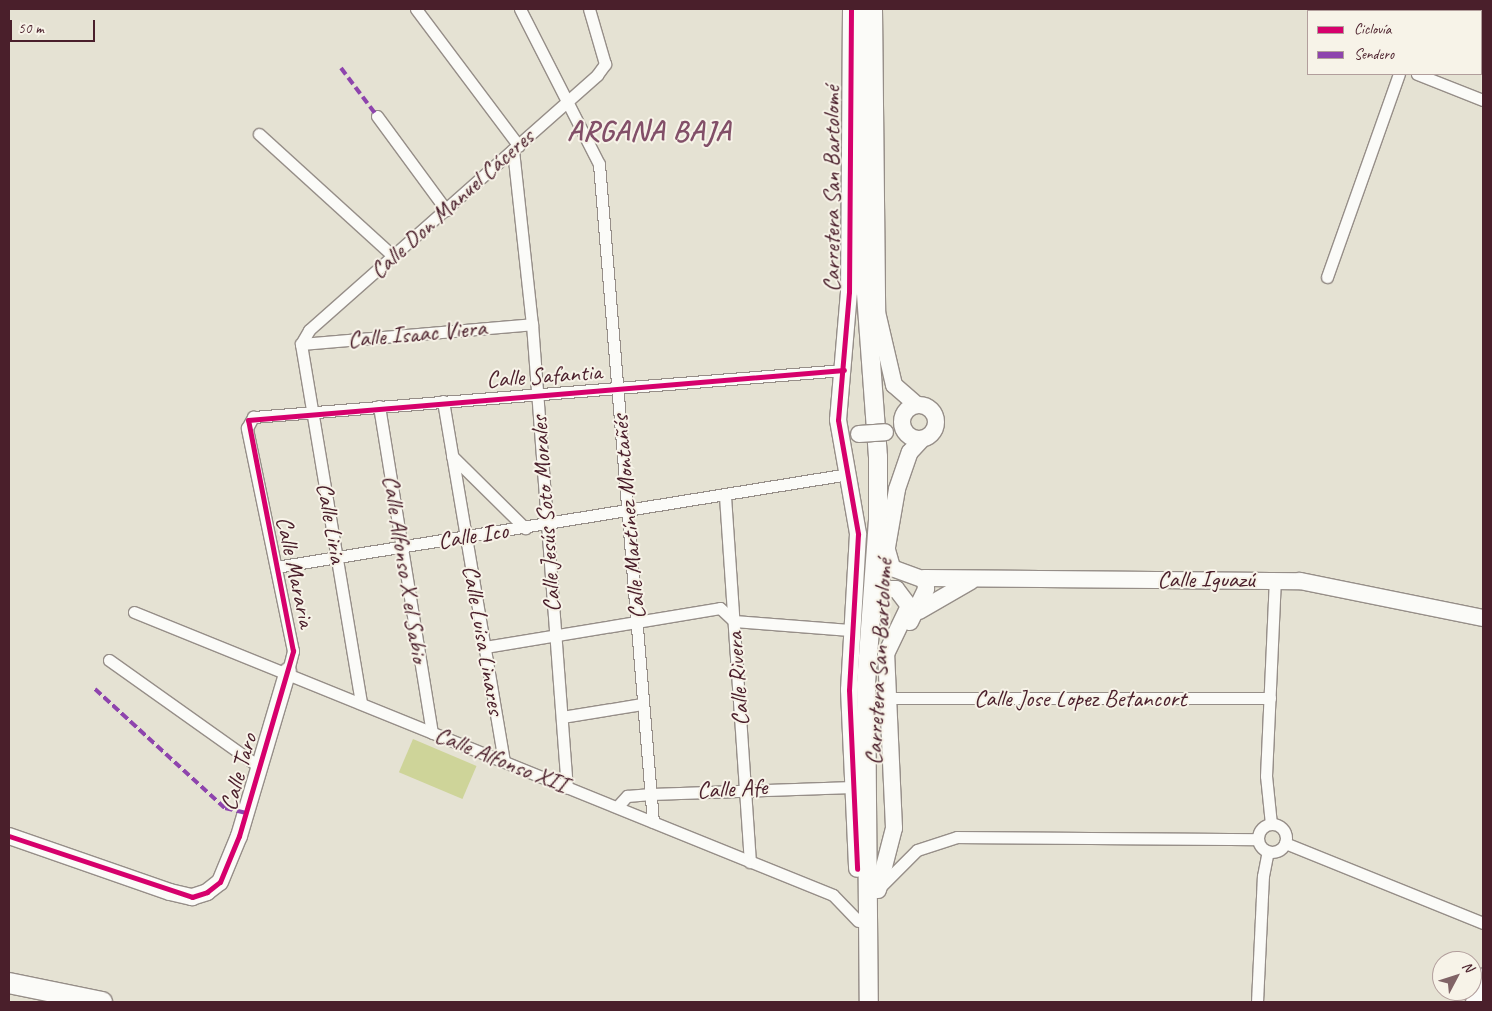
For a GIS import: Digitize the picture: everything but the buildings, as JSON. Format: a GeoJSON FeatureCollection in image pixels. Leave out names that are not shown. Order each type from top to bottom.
{"type":"FeatureCollection","features":[{"type":"Feature","properties":{"kind":"highway"},"geometry":{"type":"LineString","coordinates":[[9,982],[102,1002]]}},
{"type":"Feature","properties":{"kind":"main road","name":"Carretera San Bartolomé"},"geometry":{"type":"LineString","coordinates":[[859,9],[860,279],[872,459],[860,701],[857,869],[869,1002]]}},
{"type":"Feature","properties":{"kind":"main road","name":"Carretera San Bartolomé"},"geometry":{"type":"LineString","coordinates":[[858,1002],[869,832],[866,686],[878,466],[865,280],[865,9]]}},
{"type":"Feature","properties":{"kind":"main road"},"geometry":{"type":"LineString","coordinates":[[862,922],[878,890]]}},
{"type":"Feature","properties":{"kind":"street"},"geometry":{"type":"LineString","coordinates":[[416,9],[516,148]]}},
{"type":"Feature","properties":{"kind":"street","name":"Calle Martínez Montañés"},"geometry":{"type":"LineString","coordinates":[[520,9],[599,164],[629,510],[642,704],[653,822]]}},
{"type":"Feature","properties":{"kind":"street","name":"Calle Don Manuel Cáceres"},"geometry":{"type":"LineString","coordinates":[[301,344],[309,330],[516,148],[605,64],[589,9]]}},
{"type":"Feature","properties":{"kind":"street","name":"Carretera San Bartolomé"},"geometry":{"type":"LineString","coordinates":[[851,9],[849,292],[841,437],[856,516],[850,630],[852,787],[857,869]]}},
{"type":"Feature","properties":{"kind":"street","name":"Carretera San Bartolomé"},"geometry":{"type":"LineString","coordinates":[[874,9],[875,292],[882,340],[894,385],[916,405]]}},
{"type":"Feature","properties":{"kind":"street"},"geometry":{"type":"LineString","coordinates":[[1327,277],[1399,75]]}},
{"type":"Feature","properties":{"kind":"street"},"geometry":{"type":"LineString","coordinates":[[1420,75],[1483,100]]}},
{"type":"Feature","properties":{"kind":"street"},"geometry":{"type":"LineString","coordinates":[[377,116],[446,210]]}},
{"type":"Feature","properties":{"kind":"street"},"geometry":{"type":"LineString","coordinates":[[259,134],[393,256]]}},
{"type":"Feature","properties":{"kind":"street","name":"Calle Jesús Soto Morales"},"geometry":{"type":"LineString","coordinates":[[516,148],[532,324],[567,788]]}},
{"type":"Feature","properties":{"kind":"street","name":"Calle Isaac Viera"},"geometry":{"type":"LineString","coordinates":[[301,344],[532,324]]}},
{"type":"Feature","properties":{"kind":"street","name":"Calle Liria"},"geometry":{"type":"LineString","coordinates":[[301,344],[311,413],[361,702]]}},
{"type":"Feature","properties":{"kind":"street","name":"Calle Safantia"},"geometry":{"type":"LineString","coordinates":[[248,420],[378,406],[618,389],[844,370]]}},
{"type":"Feature","properties":{"kind":"street","name":"Calle Luisa Linares"},"geometry":{"type":"LineString","coordinates":[[443,401],[504,760]]}},
{"type":"Feature","properties":{"kind":"street"},"geometry":{"type":"LineString","coordinates":[[841,437],[902,429],[921,440],[929,437],[936,421],[931,410],[916,405],[904,414],[902,429]]}},
{"type":"Feature","properties":{"kind":"street","name":"Calle Alfonso X el Sabio"},"geometry":{"type":"LineString","coordinates":[[378,406],[432,733]]}},
{"type":"Feature","properties":{"kind":"street","name":"Calle Mararia"},"geometry":{"type":"LineString","coordinates":[[248,420],[293,651],[288,671]]}},
{"type":"Feature","properties":{"kind":"street","name":"Carretera San Bartolomé"},"geometry":{"type":"LineString","coordinates":[[869,832],[886,547],[902,472],[921,440]]}},
{"type":"Feature","properties":{"kind":"street"},"geometry":{"type":"LineString","coordinates":[[452,456],[524,528]]}},
{"type":"Feature","properties":{"kind":"street","name":"Calle Ico"},"geometry":{"type":"LineString","coordinates":[[276,567],[337,556],[547,525],[848,474]]}},
{"type":"Feature","properties":{"kind":"street","name":"Calle Rivera"},"geometry":{"type":"LineString","coordinates":[[725,496],[750,862]]}},
{"type":"Feature","properties":{"kind":"street"},"geometry":{"type":"LineString","coordinates":[[886,547],[892,568],[922,578]]}},
{"type":"Feature","properties":{"kind":"street"},"geometry":{"type":"LineString","coordinates":[[883,594],[922,578]]}},
{"type":"Feature","properties":{"kind":"street"},"geometry":{"type":"LineString","coordinates":[[878,890],[894,828],[886,654],[913,610],[922,578]]}},
{"type":"Feature","properties":{"kind":"street","name":"Calle Iguazú"},"geometry":{"type":"LineString","coordinates":[[922,578],[1275,580],[1345,587],[1483,618]]}},
{"type":"Feature","properties":{"kind":"street"},"geometry":{"type":"LineString","coordinates":[[913,610],[975,578]]}},
{"type":"Feature","properties":{"kind":"street"},"geometry":{"type":"LineString","coordinates":[[1275,580],[1266,776],[1272,824],[1284,832],[1285,843]]}},
{"type":"Feature","properties":{"kind":"street"},"geometry":{"type":"LineString","coordinates":[[883,594],[896,590],[913,610]]}},
{"type":"Feature","properties":{"kind":"street"},"geometry":{"type":"LineString","coordinates":[[485,647],[720,608],[734,621],[850,630]]}},
{"type":"Feature","properties":{"kind":"street","name":"Calle Alfonso XII"},"geometry":{"type":"LineString","coordinates":[[134,612],[288,671],[432,733],[504,760],[567,788],[833,895],[862,922]]}},
{"type":"Feature","properties":{"kind":"street"},"geometry":{"type":"LineString","coordinates":[[109,660],[258,766]]}},
{"type":"Feature","properties":{"kind":"street","name":"Calle Taro"},"geometry":{"type":"LineString","coordinates":[[9,836],[192,897],[208,892],[220,882],[239,836],[258,766],[288,671]]}},
{"type":"Feature","properties":{"kind":"street","name":"Calle Jose Lopez Betancort"},"geometry":{"type":"LineString","coordinates":[[889,692],[1270,698]]}},
{"type":"Feature","properties":{"kind":"street"},"geometry":{"type":"LineString","coordinates":[[562,717],[642,704]]}},
{"type":"Feature","properties":{"kind":"street","name":"Calle Afe"},"geometry":{"type":"LineString","coordinates":[[618,807],[627,796],[650,794],[746,788],[852,787]]}},
{"type":"Feature","properties":{"kind":"street"},"geometry":{"type":"LineString","coordinates":[[1258,838],[1262,829],[1272,824]]}},
{"type":"Feature","properties":{"kind":"street"},"geometry":{"type":"LineString","coordinates":[[878,890],[917,850],[957,838],[1258,838]]}},
{"type":"Feature","properties":{"kind":"street"},"geometry":{"type":"LineString","coordinates":[[1257,1002],[1263,876],[1268,851],[1258,838]]}},
{"type":"Feature","properties":{"kind":"street"},"geometry":{"type":"LineString","coordinates":[[1268,851],[1278,850],[1285,843]]}},
{"type":"Feature","properties":{"kind":"street"},"geometry":{"type":"LineString","coordinates":[[1285,843],[1483,923]]}},
{"type":"Feature","properties":{"kind":"street"},"geometry":{"type":"LineString","coordinates":[[1474,1002],[1483,977]]}},
{"type":"Feature","properties":{"kind":"green space"},"geometry":{"type":"Polygon","coordinates":[[[413,739],[477,766],[462,799],[399,772],[413,739]]]}},
{"type":"Feature","properties":{"kind":"marked path"},"geometry":{"type":"LineString","coordinates":[[341,68],[377,116]]}},
{"type":"Feature","properties":{"kind":"marked path"},"geometry":{"type":"LineString","coordinates":[[95,689],[225,808],[246,813]]}},
{"type":"Feature","properties":{"kind":"cycle path"},"geometry":{"type":"LineString","coordinates":[[851,9],[849,292],[838,420],[858,534],[849,690],[857,869]]}},
{"type":"Feature","properties":{"kind":"cycle path"},"geometry":{"type":"LineString","coordinates":[[9,836],[192,897],[207,892],[220,882],[239,836],[293,651],[248,420],[844,370]]}},
{"type":"Feature","properties":{"kind":"district","name":"ARGANA BAJA"},"geometry":{"type":"Point","coordinates":[649,131]}}]}
